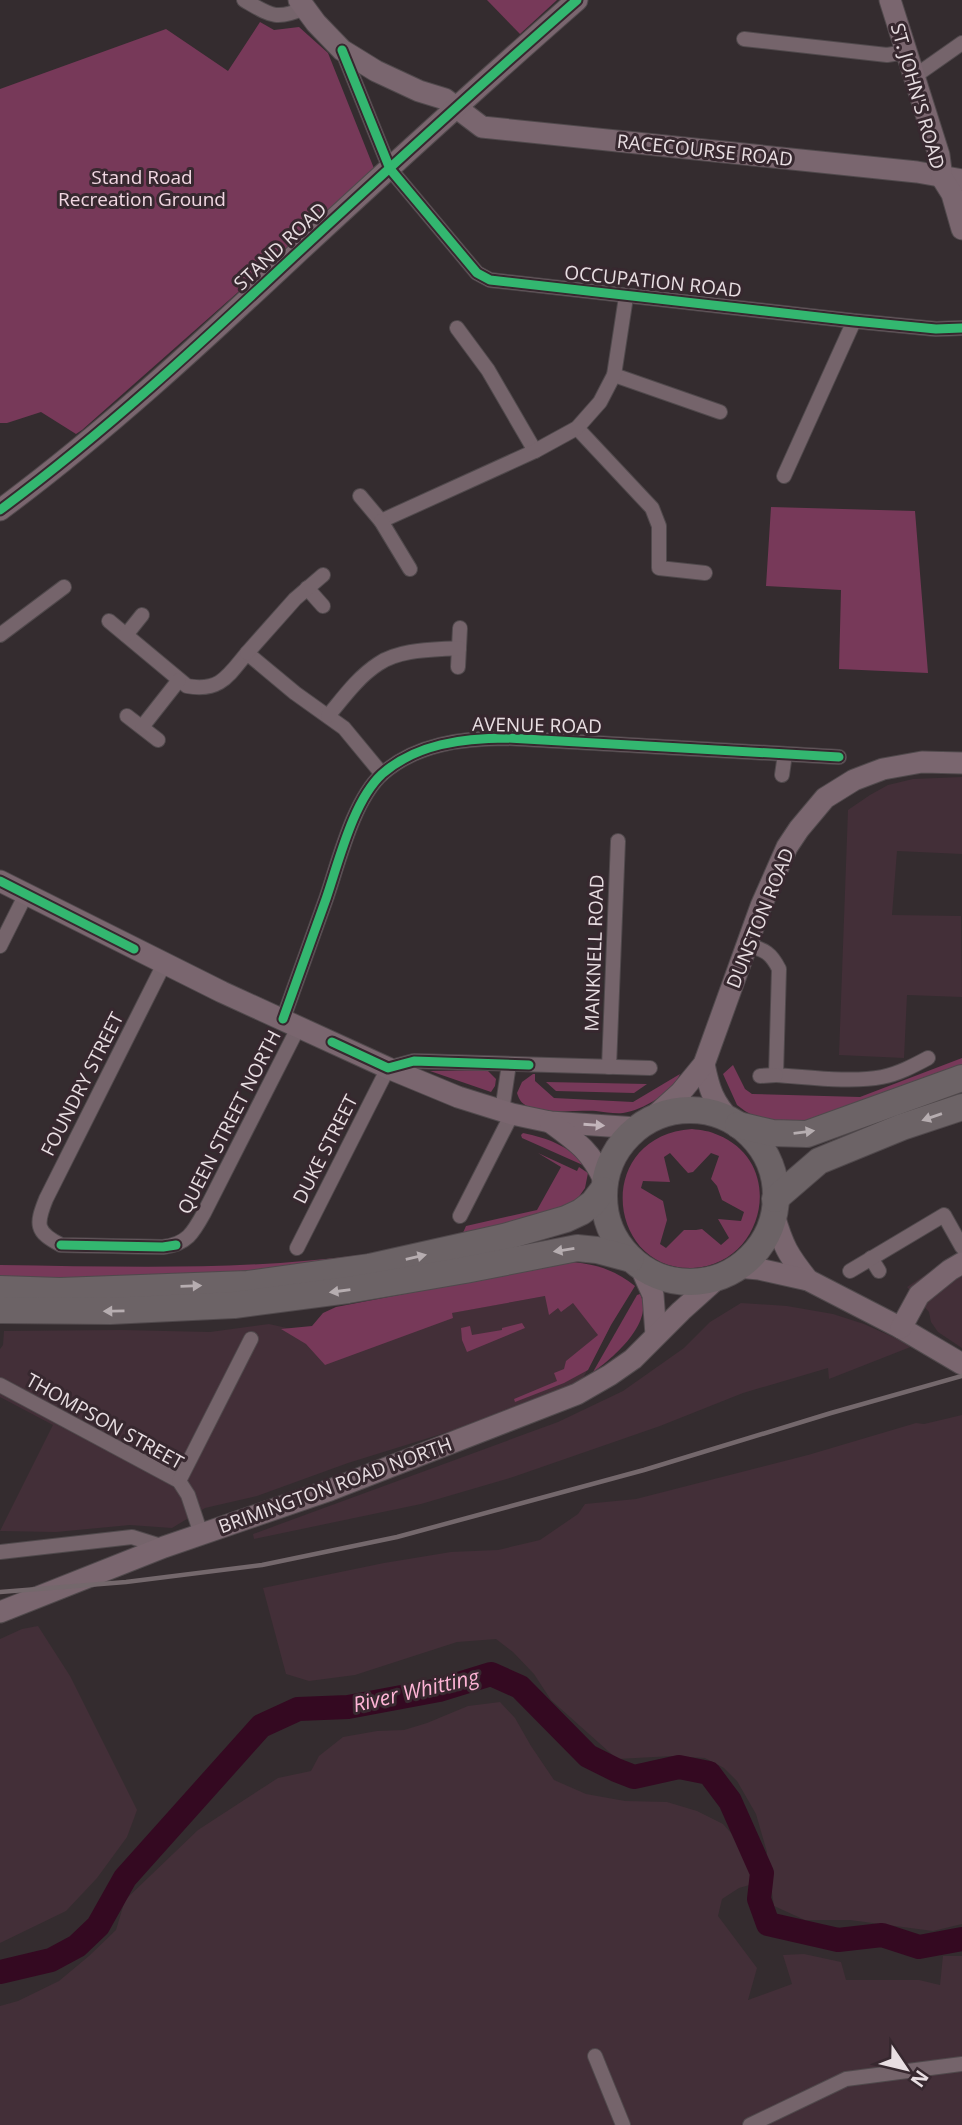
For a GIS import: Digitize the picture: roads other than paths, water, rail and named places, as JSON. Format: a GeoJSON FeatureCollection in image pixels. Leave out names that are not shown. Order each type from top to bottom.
{"type":"FeatureCollection","features":[{"type":"Feature","properties":{"kind":"highway"},"geometry":{"type":"LineString","coordinates":[[734,1123],[772,1133],[807,1134],[962,1078]]}},
{"type":"Feature","properties":{"kind":"highway"},"geometry":{"type":"LineString","coordinates":[[775,1207],[819,1161],[902,1127],[962,1107]]}},
{"type":"Feature","properties":{"kind":"highway"},"geometry":{"type":"LineString","coordinates":[[0,1289],[60,1291],[248,1284],[370,1267],[504,1237],[581,1212],[593,1203],[621,1145],[644,1124],[673,1112],[712,1112],[734,1123],[750,1135],[764,1153],[773,1175],[775,1207],[768,1233],[759,1246],[729,1272],[700,1282],[667,1279],[636,1262],[597,1250],[577,1248],[361,1288],[234,1305],[110,1311],[0,1310]]}},
{"type":"Feature","properties":{"kind":"highway"},"geometry":{"type":"LineString","coordinates":[[603,1185],[606,1214],[615,1238],[636,1262]]}},
{"type":"Feature","properties":{"kind":"main road","name":"STAND ROAD"},"geometry":{"type":"LineString","coordinates":[[0,510],[56,469],[111,423],[222,324],[455,107],[577,0]]}},
{"type":"Feature","properties":{"kind":"main road","name":"ST. JOHN'S ROAD"},"geometry":{"type":"LineString","coordinates":[[890,0],[939,155],[952,179],[952,194],[962,229]]}},
{"type":"Feature","properties":{"kind":"main road","name":"RACECOURSE ROAD"},"geometry":{"type":"LineString","coordinates":[[302,4],[342,50],[376,71],[419,91],[445,99],[482,127],[916,172],[952,179]]}},
{"type":"Feature","properties":{"kind":"main road","name":"DUNSTON ROAD"},"geometry":{"type":"LineString","coordinates":[[644,1124],[681,1092],[704,1064],[761,906],[786,848],[825,798],[854,780],[883,769],[922,762],[962,763]]}},
{"type":"Feature","properties":{"kind":"main road"},"geometry":{"type":"LineString","coordinates":[[0,881],[164,964],[388,1068],[458,1097],[507,1113],[550,1122],[644,1124]]}},
{"type":"Feature","properties":{"kind":"main road"},"geometry":{"type":"LineString","coordinates":[[704,1064],[710,1091],[719,1108],[734,1123]]}},
{"type":"Feature","properties":{"kind":"main road"},"geometry":{"type":"LineString","coordinates":[[550,1122],[582,1145],[595,1162],[603,1185]]}},
{"type":"Feature","properties":{"kind":"main road"},"geometry":{"type":"LineString","coordinates":[[775,1207],[789,1257],[808,1280]]}},
{"type":"Feature","properties":{"kind":"main road"},"geometry":{"type":"LineString","coordinates":[[636,1262],[653,1295],[656,1335]]}},
{"type":"Feature","properties":{"kind":"main road"},"geometry":{"type":"LineString","coordinates":[[901,1328],[919,1295],[962,1263]]}},
{"type":"Feature","properties":{"kind":"main road"},"geometry":{"type":"LineString","coordinates":[[729,1272],[759,1269],[808,1280],[901,1328],[962,1364]]}},
{"type":"Feature","properties":{"kind":"main road","name":"BRIMINGTON ROAD NORTH"},"geometry":{"type":"LineString","coordinates":[[0,1612],[164,1547],[330,1490],[577,1394],[633,1359],[656,1335],[729,1272]]}},
{"type":"Feature","properties":{"kind":"street"},"geometry":{"type":"LineString","coordinates":[[244,0],[266,13],[285,17],[302,4]]}},
{"type":"Feature","properties":{"kind":"street"},"geometry":{"type":"LineString","coordinates":[[744,39],[887,55],[906,52]]}},
{"type":"Feature","properties":{"kind":"street"},"geometry":{"type":"LineString","coordinates":[[915,76],[962,43]]}},
{"type":"Feature","properties":{"kind":"street","name":"OCCUPATION ROAD"},"geometry":{"type":"LineString","coordinates":[[342,50],[390,169],[477,273],[490,280],[854,321],[936,329],[962,328]]}},
{"type":"Feature","properties":{"kind":"street"},"geometry":{"type":"LineString","coordinates":[[381,521],[535,452],[577,428],[600,402],[614,375],[626,297]]}},
{"type":"Feature","properties":{"kind":"street"},"geometry":{"type":"LineString","coordinates":[[784,476],[854,321]]}},
{"type":"Feature","properties":{"kind":"street"},"geometry":{"type":"LineString","coordinates":[[457,328],[488,370],[535,452]]}},
{"type":"Feature","properties":{"kind":"street"},"geometry":{"type":"LineString","coordinates":[[614,375],[720,412]]}},
{"type":"Feature","properties":{"kind":"street"},"geometry":{"type":"LineString","coordinates":[[577,428],[652,508],[659,526],[659,568],[705,573]]}},
{"type":"Feature","properties":{"kind":"street"},"geometry":{"type":"LineString","coordinates":[[360,496],[381,521],[410,569]]}},
{"type":"Feature","properties":{"kind":"street"},"geometry":{"type":"LineString","coordinates":[[109,621],[187,685],[203,688],[218,684],[288,607],[323,575]]}},
{"type":"Feature","properties":{"kind":"street"},"geometry":{"type":"LineString","coordinates":[[0,635],[64,587]]}},
{"type":"Feature","properties":{"kind":"street"},"geometry":{"type":"LineString","coordinates":[[307,588],[323,606]]}},
{"type":"Feature","properties":{"kind":"street"},"geometry":{"type":"LineString","coordinates":[[126,635],[142,615]]}},
{"type":"Feature","properties":{"kind":"street"},"geometry":{"type":"LineString","coordinates":[[458,667],[460,628]]}},
{"type":"Feature","properties":{"kind":"street"},"geometry":{"type":"LineString","coordinates":[[328,716],[361,678],[379,663],[413,653],[459,648]]}},
{"type":"Feature","properties":{"kind":"street"},"geometry":{"type":"LineString","coordinates":[[247,653],[295,693],[344,727],[382,774]]}},
{"type":"Feature","properties":{"kind":"street"},"geometry":{"type":"LineString","coordinates":[[142,727],[180,680]]}},
{"type":"Feature","properties":{"kind":"street"},"geometry":{"type":"LineString","coordinates":[[127,716],[158,740]]}},
{"type":"Feature","properties":{"kind":"street","name":"AVENUE ROAD"},"geometry":{"type":"LineString","coordinates":[[291,1023],[358,807],[382,774],[405,758],[432,746],[481,738],[839,757]]}},
{"type":"Feature","properties":{"kind":"street"},"geometry":{"type":"LineString","coordinates":[[782,775],[785,754]]}},
{"type":"Feature","properties":{"kind":"street","name":"MANKNELL ROAD"},"geometry":{"type":"LineString","coordinates":[[609,1067],[618,841]]}},
{"type":"Feature","properties":{"kind":"street"},"geometry":{"type":"LineString","coordinates":[[0,946],[26,894]]}},
{"type":"Feature","properties":{"kind":"street"},"geometry":{"type":"LineString","coordinates":[[748,945],[762,949],[774,957],[779,969],[776,1075]]}},
{"type":"Feature","properties":{"kind":"street","name":"FOUNDRY STREET"},"geometry":{"type":"LineString","coordinates":[[38,1223],[46,1199],[164,964]]}},
{"type":"Feature","properties":{"kind":"street","name":"QUEEN STREET NORTH"},"geometry":{"type":"LineString","coordinates":[[38,1223],[49,1239],[61,1245],[163,1247],[176,1245],[188,1238],[204,1213],[291,1023]]}},
{"type":"Feature","properties":{"kind":"street"},"geometry":{"type":"LineString","coordinates":[[760,1076],[852,1079],[882,1077],[928,1058]]}},
{"type":"Feature","properties":{"kind":"street"},"geometry":{"type":"LineString","coordinates":[[388,1068],[414,1061],[650,1068]]}},
{"type":"Feature","properties":{"kind":"street"},"geometry":{"type":"LineString","coordinates":[[460,1216],[507,1113],[509,1064]]}},
{"type":"Feature","properties":{"kind":"street","name":"DUKE STREET"},"geometry":{"type":"LineString","coordinates":[[297,1248],[388,1068]]}},
{"type":"Feature","properties":{"kind":"street"},"geometry":{"type":"LineString","coordinates":[[849,1271],[875,1264],[944,1216],[962,1247]]}},
{"type":"Feature","properties":{"kind":"street"},"geometry":{"type":"LineString","coordinates":[[179,1481],[251,1339]]}},
{"type":"Feature","properties":{"kind":"street","name":"THOMPSON STREET"},"geometry":{"type":"LineString","coordinates":[[0,1385],[179,1481],[188,1495],[201,1534]]}},
{"type":"Feature","properties":{"kind":"street"},"geometry":{"type":"LineString","coordinates":[[0,1552],[132,1537],[164,1547]]}},
{"type":"Feature","properties":{"kind":"street"},"geometry":{"type":"LineString","coordinates":[[595,2056],[623,2125]]}},
{"type":"Feature","properties":{"kind":"street"},"geometry":{"type":"LineString","coordinates":[[750,2125],[846,2078],[962,2064]]}},
{"type":"Feature","properties":{"kind":"waterway","name":"River Whitting"},"geometry":{"type":"LineString","coordinates":[[0,1972],[51,1960],[77,1946],[98,1926],[125,1878],[261,1726],[298,1709],[348,1707],[439,1690],[491,1674],[520,1687],[588,1756],[616,1770],[634,1777],[679,1767],[709,1773],[730,1801],[762,1873],[759,1899],[768,1924],[838,1940],[882,1935],[919,1947],[962,1939]]}},
{"type":"Feature","properties":{"kind":"railway"},"geometry":{"type":"LineString","coordinates":[[0,1592],[126,1582],[262,1565],[397,1537],[644,1470],[962,1376]]}},
{"type":"Feature","properties":{"kind":"park label","name":"Stand Road Recreation Ground"},"geometry":{"type":"Point","coordinates":[142,188]}}]}
